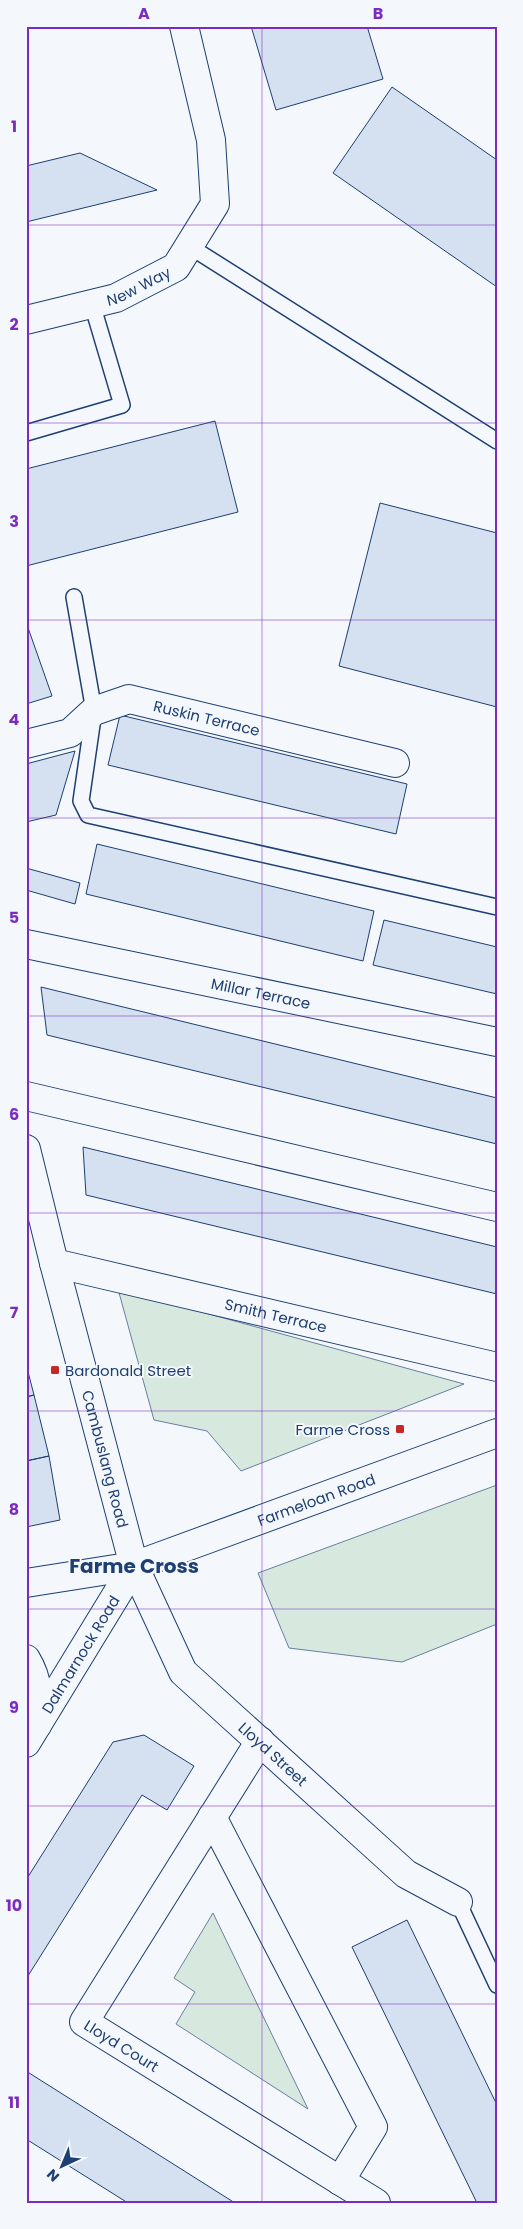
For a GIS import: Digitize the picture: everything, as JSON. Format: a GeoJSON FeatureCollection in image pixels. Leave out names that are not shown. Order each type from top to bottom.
{"type":"FeatureCollection","features":[{"type":"Feature","properties":{"kind":"street","name":"New Way"},"geometry":{"type":"LineString","coordinates":[[26,320],[116,298],[176,267],[215,204],[211,140],[184,26]]}},
{"type":"Feature","properties":{"kind":"street","name":"Ruskin Terrace"},"geometry":{"type":"LineString","coordinates":[[26,744],[70,733],[94,711],[129,699],[395,763]]}},
{"type":"Feature","properties":{"kind":"street","name":"Millar Terrace"},"geometry":{"type":"LineString","coordinates":[[26,944],[497,1042]]}},
{"type":"Feature","properties":{"kind":"street"},"geometry":{"type":"LineString","coordinates":[[26,1096],[497,1207]]}},
{"type":"Feature","properties":{"kind":"street","name":"Cambuslang Road"},"geometry":{"type":"LineString","coordinates":[[26,1149],[134,1566]]}},
{"type":"Feature","properties":{"kind":"street","name":"Smith Terrace"},"geometry":{"type":"LineString","coordinates":[[54,1263],[497,1368]]}},
{"type":"Feature","properties":{"kind":"street","name":"Farmeloan Road"},"geometry":{"type":"LineString","coordinates":[[26,1582],[134,1566],[497,1433]]}},
{"type":"Feature","properties":{"kind":"street","name":"Dalmarnock Road"},"geometry":{"type":"LineString","coordinates":[[32,1734],[134,1566]]}},
{"type":"Feature","properties":{"kind":"street","name":"Lloyd Street"},"geometry":{"type":"LineString","coordinates":[[134,1566],[184,1672],[406,1874],[458,1902]]}},
{"type":"Feature","properties":{"kind":"street"},"geometry":{"type":"LineString","coordinates":[[26,1659],[37,1684],[39,1704],[32,1734]]}},
{"type":"Feature","properties":{"kind":"street","name":"Lloyd Court"},"geometry":{"type":"LineString","coordinates":[[260,1741],[84,2022],[376,2203]]}},
{"type":"Feature","properties":{"kind":"street"},"geometry":{"type":"LineString","coordinates":[[212,1817],[373,2127],[340,2180]]}},
{"type":"Feature","properties":{"kind":"lane"},"geometry":{"type":"LineString","coordinates":[[189,246],[497,441]]}},
{"type":"Feature","properties":{"kind":"lane"},"geometry":{"type":"LineString","coordinates":[[26,432],[122,405],[92,304]]}},
{"type":"Feature","properties":{"kind":"lane"},"geometry":{"type":"LineString","coordinates":[[74,597],[94,711],[81,801],[88,815],[497,907]]}},
{"type":"Feature","properties":{"kind":"lane"},"geometry":{"type":"LineString","coordinates":[[458,1902],[497,1985]]}},
{"type":"Feature","properties":{"kind":"shaded area"},"geometry":{"type":"Polygon","coordinates":[[[118,1289],[464,1384],[241,1471],[207,1431],[154,1420],[118,1289]]]}},
{"type":"Feature","properties":{"kind":"shaded area"},"geometry":{"type":"Polygon","coordinates":[[[497,1485],[497,1624],[402,1662],[289,1648],[258,1573],[497,1485]]]}},
{"type":"Feature","properties":{"kind":"shaded area"},"geometry":{"type":"Polygon","coordinates":[[[213,1913],[308,2109],[176,2024],[195,1992],[174,1978],[213,1913]]]}},
{"type":"Feature","properties":{"kind":"building"},"geometry":{"type":"Polygon","coordinates":[[[251,26],[367,26],[383,79],[276,110],[251,26]]]}},
{"type":"Feature","properties":{"kind":"building"},"geometry":{"type":"Polygon","coordinates":[[[392,87],[497,160],[497,287],[333,173],[392,87]]]}},
{"type":"Feature","properties":{"kind":"building"},"geometry":{"type":"Polygon","coordinates":[[[80,153],[157,190],[26,222],[26,166],[80,153]]]}},
{"type":"Feature","properties":{"kind":"building"},"geometry":{"type":"Polygon","coordinates":[[[215,421],[238,512],[26,566],[26,469],[215,421]]]}},
{"type":"Feature","properties":{"kind":"building"},"geometry":{"type":"Polygon","coordinates":[[[380,503],[497,533],[497,707],[339,666],[380,503]]]}},
{"type":"Feature","properties":{"kind":"building"},"geometry":{"type":"Polygon","coordinates":[[[26,622],[52,696],[26,704],[26,622]]]}},
{"type":"Feature","properties":{"kind":"building"},"geometry":{"type":"Polygon","coordinates":[[[120,715],[407,784],[396,834],[108,765],[120,715]]]}},
{"type":"Feature","properties":{"kind":"building"},"geometry":{"type":"Polygon","coordinates":[[[75,751],[56,815],[26,822],[26,764],[75,751]]]}},
{"type":"Feature","properties":{"kind":"building"},"geometry":{"type":"Polygon","coordinates":[[[97,844],[374,911],[363,961],[86,894],[97,844]]]}},
{"type":"Feature","properties":{"kind":"building"},"geometry":{"type":"Polygon","coordinates":[[[26,868],[80,883],[75,904],[26,890],[26,868]]]}},
{"type":"Feature","properties":{"kind":"building"},"geometry":{"type":"Polygon","coordinates":[[[384,920],[497,947],[497,994],[373,965],[384,920]]]}},
{"type":"Feature","properties":{"kind":"building"},"geometry":{"type":"Polygon","coordinates":[[[41,987],[497,1098],[497,1144],[47,1035],[41,987]]]}},
{"type":"Feature","properties":{"kind":"building"},"geometry":{"type":"Polygon","coordinates":[[[83,1147],[497,1247],[497,1294],[86,1195],[83,1147]]]}},
{"type":"Feature","properties":{"kind":"building"},"geometry":{"type":"Polygon","coordinates":[[[26,1364],[34,1395],[26,1397],[26,1364]]]}},
{"type":"Feature","properties":{"kind":"building"},"geometry":{"type":"Polygon","coordinates":[[[34,1395],[49,1456],[26,1461],[26,1397],[34,1395]]]}},
{"type":"Feature","properties":{"kind":"building"},"geometry":{"type":"Polygon","coordinates":[[[49,1456],[60,1520],[26,1527],[26,1461],[49,1456]]]}},
{"type":"Feature","properties":{"kind":"building"},"geometry":{"type":"Polygon","coordinates":[[[144,1735],[194,1766],[167,1810],[142,1795],[26,1979],[26,1880],[113,1742],[144,1735]]]}},
{"type":"Feature","properties":{"kind":"building"},"geometry":{"type":"Polygon","coordinates":[[[407,1920],[497,2105],[497,2203],[477,2203],[352,1947],[407,1920]]]}},
{"type":"Feature","properties":{"kind":"building"},"geometry":{"type":"Polygon","coordinates":[[[26,2071],[235,2203],[128,2203],[26,2139],[26,2071]]]}},
{"type":"Feature","properties":{"kind":"place","name":"Bardonald Street"},"geometry":{"type":"Point","coordinates":[55,1370]}},
{"type":"Feature","properties":{"kind":"place","name":"Farme Cross"},"geometry":{"type":"Point","coordinates":[400,1429]}},
{"type":"Feature","properties":{"kind":"district","name":"Farme Cross"},"geometry":{"type":"Point","coordinates":[134,1566]}}]}
